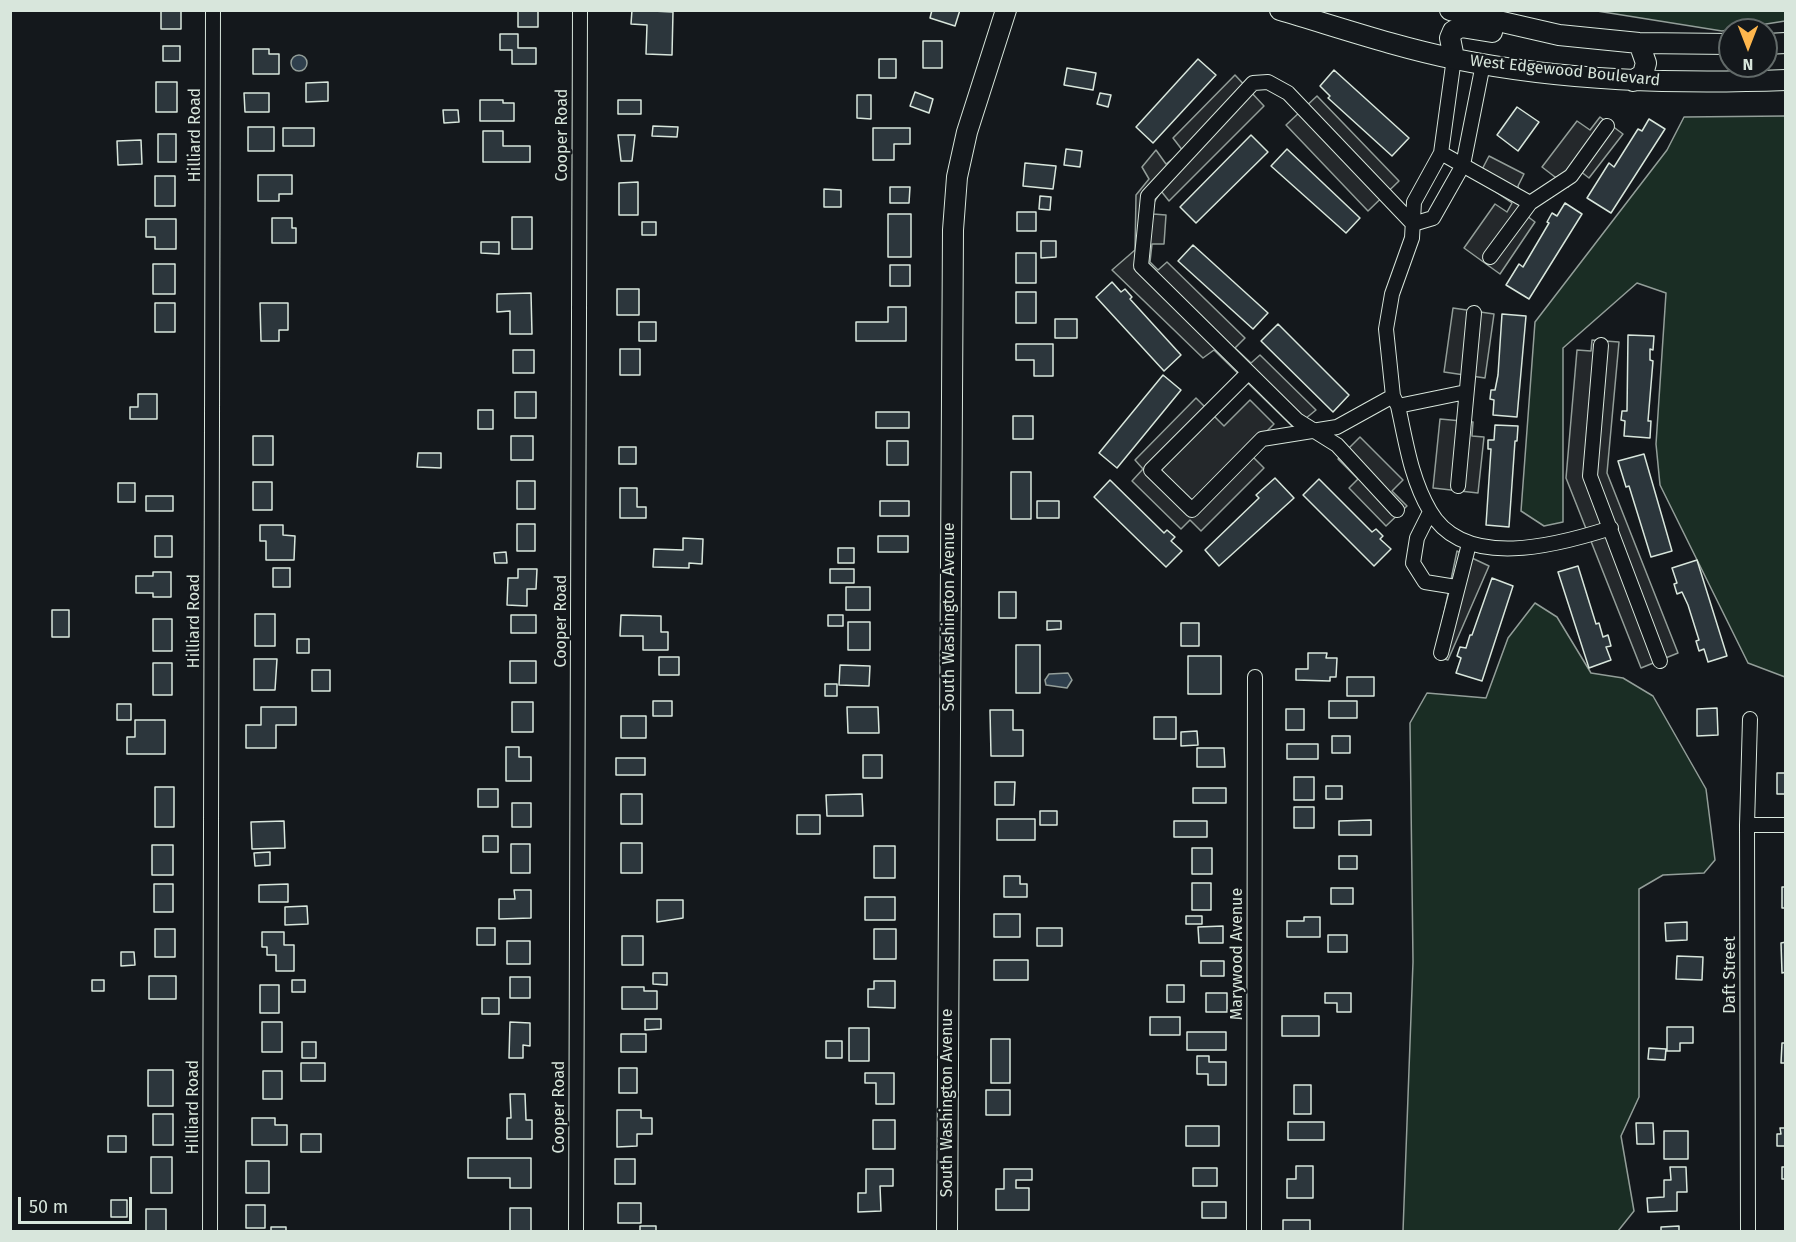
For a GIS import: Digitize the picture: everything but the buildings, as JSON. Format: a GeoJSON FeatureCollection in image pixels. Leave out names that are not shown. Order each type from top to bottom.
{"type":"FeatureCollection","features":[{"type":"Feature","properties":{"kind":"street","name":"Hilliard Road"},"geometry":{"type":"LineString","coordinates":[[210,1232],[213,10]]}},
{"type":"Feature","properties":{"kind":"street","name":"Cooper Road"},"geometry":{"type":"LineString","coordinates":[[576,1232],[580,10]]}},
{"type":"Feature","properties":{"kind":"street","name":"South Washington Avenue"},"geometry":{"type":"LineString","coordinates":[[947,1232],[953,230],[957,177],[967,132],[1006,10]]}},
{"type":"Feature","properties":{"kind":"street","name":"West Edgewood Boulevard"},"geometry":{"type":"LineString","coordinates":[[1280,10],[1483,64],[1633,81],[1698,83],[1785,80]]}},
{"type":"Feature","properties":{"kind":"street"},"geometry":{"type":"LineString","coordinates":[[1450,10],[1560,34],[1639,43],[1718,44]]}},
{"type":"Feature","properties":{"kind":"street"},"geometry":{"type":"LineString","coordinates":[[1560,34],[1541,40],[1461,27],[1453,30],[1450,38],[1454,58],[1441,153],[1414,202],[1412,238],[1392,294],[1386,329],[1395,401],[1414,477],[1430,512],[1447,532],[1469,544],[1509,548],[1560,544],[1611,528]]}},
{"type":"Feature","properties":{"kind":"street"},"geometry":{"type":"LineString","coordinates":[[1633,81],[1643,74],[1646,63],[1639,43]]}},
{"type":"Feature","properties":{"kind":"street"},"geometry":{"type":"LineString","coordinates":[[1413,224],[1434,218],[1463,165],[1483,64]]}},
{"type":"Feature","properties":{"kind":"street"},"geometry":{"type":"LineString","coordinates":[[1397,510],[1337,445],[1297,420],[1141,266],[1148,196],[1253,83],[1268,82],[1288,93],[1413,224]]}},
{"type":"Feature","properties":{"kind":"street"},"geometry":{"type":"LineString","coordinates":[[1490,257],[1530,203],[1571,176],[1608,126]]}},
{"type":"Feature","properties":{"kind":"street"},"geometry":{"type":"LineString","coordinates":[[1441,153],[1530,203]]}},
{"type":"Feature","properties":{"kind":"street"},"geometry":{"type":"LineString","coordinates":[[1458,486],[1474,314]]}},
{"type":"Feature","properties":{"kind":"street"},"geometry":{"type":"LineString","coordinates":[[1601,345],[1590,476],[1660,661]]}},
{"type":"Feature","properties":{"kind":"street"},"geometry":{"type":"LineString","coordinates":[[1248,373],[1151,470],[1192,510],[1262,439],[1336,427],[1395,401],[1466,392]]}},
{"type":"Feature","properties":{"kind":"street"},"geometry":{"type":"LineString","coordinates":[[1430,512],[1417,538],[1413,563],[1425,582],[1456,587]]}},
{"type":"Feature","properties":{"kind":"street"},"geometry":{"type":"LineString","coordinates":[[1441,653],[1456,587],[1469,544]]}},
{"type":"Feature","properties":{"kind":"street","name":"Marywood Avenue"},"geometry":{"type":"LineString","coordinates":[[1254,1232],[1255,677]]}},
{"type":"Feature","properties":{"kind":"street","name":"Daft Street"},"geometry":{"type":"LineString","coordinates":[[1748,1232],[1750,719]]}},
{"type":"Feature","properties":{"kind":"street"},"geometry":{"type":"LineString","coordinates":[[1748,825],[1785,825]]}},
{"type":"Feature","properties":{"kind":"green space"},"geometry":{"type":"Polygon","coordinates":[[[1597,11],[1785,11],[1785,21],[1778,22],[1778,18],[1718,18],[1718,30],[1597,11]]]}},
{"type":"Feature","properties":{"kind":"green space"},"geometry":{"type":"Polygon","coordinates":[[[1786,116],[1785,677],[1748,663],[1660,485],[1656,444],[1666,293],[1637,283],[1563,348],[1563,522],[1544,526],[1521,511],[1535,322],[1667,150],[1684,117],[1786,116]]]}},
{"type":"Feature","properties":{"kind":"green space"},"geometry":{"type":"Polygon","coordinates":[[[1535,603],[1557,617],[1591,673],[1623,678],[1653,696],[1706,789],[1715,860],[1704,873],[1663,875],[1639,889],[1639,1097],[1621,1136],[1634,1211],[1618,1231],[1403,1231],[1413,962],[1410,723],[1427,693],[1486,698],[1508,638],[1535,603]]]}},
{"type":"Feature","properties":{"kind":"shaded area"},"geometry":{"type":"Polygon","coordinates":[[[1235,75],[1264,106],[1169,201],[1161,191],[1153,204],[1153,214],[1166,215],[1164,244],[1152,244],[1150,262],[1158,270],[1167,262],[1245,338],[1235,348],[1251,363],[1260,355],[1316,410],[1294,428],[1214,350],[1203,358],[1112,270],[1135,250],[1136,195],[1149,179],[1142,167],[1156,150],[1166,164],[1183,151],[1173,138],[1235,75]]]}},
{"type":"Feature","properties":{"kind":"shaded area"},"geometry":{"type":"Polygon","coordinates":[[[1317,96],[1399,181],[1368,211],[1286,125],[1317,96]]]}},
{"type":"Feature","properties":{"kind":"shaded area"},"geometry":{"type":"Polygon","coordinates":[[[1600,117],[1623,134],[1589,178],[1580,171],[1568,187],[1542,167],[1577,121],[1590,130],[1600,117]]]}},
{"type":"Feature","properties":{"kind":"shaded area"},"geometry":{"type":"Polygon","coordinates":[[[1489,156],[1524,174],[1518,186],[1527,216],[1535,222],[1500,274],[1464,248],[1495,204],[1507,212],[1512,203],[1477,179],[1489,156]]]}},
{"type":"Feature","properties":{"kind":"shaded area"},"geometry":{"type":"Polygon","coordinates":[[[1453,308],[1494,314],[1485,378],[1444,372],[1453,308]]]}},
{"type":"Feature","properties":{"kind":"shaded area"},"geometry":{"type":"Polygon","coordinates":[[[1592,340],[1619,342],[1607,473],[1678,653],[1641,668],[1566,478],[1577,350],[1591,351],[1592,340]]]}},
{"type":"Feature","properties":{"kind":"shaded area"},"geometry":{"type":"Polygon","coordinates":[[[1196,398],[1224,426],[1250,400],[1274,424],[1247,451],[1264,468],[1201,531],[1190,520],[1181,529],[1132,481],[1143,469],[1135,460],[1196,398]]]}},
{"type":"Feature","properties":{"kind":"shaded area"},"geometry":{"type":"Polygon","coordinates":[[[1440,419],[1473,422],[1472,436],[1484,437],[1478,493],[1433,488],[1440,419]]]}},
{"type":"Feature","properties":{"kind":"shaded area"},"geometry":{"type":"Polygon","coordinates":[[[1360,437],[1403,480],[1392,491],[1407,506],[1386,526],[1349,488],[1358,479],[1338,459],[1360,437]]]}},
{"type":"Feature","properties":{"kind":"shaded area"},"geometry":{"type":"Polygon","coordinates":[[[1457,551],[1489,566],[1448,660],[1435,656],[1457,551]]]}},
{"type":"Feature","properties":{"kind":"water"},"geometry":{"type":"Polygon","coordinates":[[[296,55],[302,55],[307,63],[305,69],[296,71],[291,66],[291,60],[296,55]]]}},
{"type":"Feature","properties":{"kind":"water"},"geometry":{"type":"Polygon","coordinates":[[[1068,673],[1072,680],[1067,688],[1046,685],[1045,680],[1049,674],[1068,673]]]}}]}
